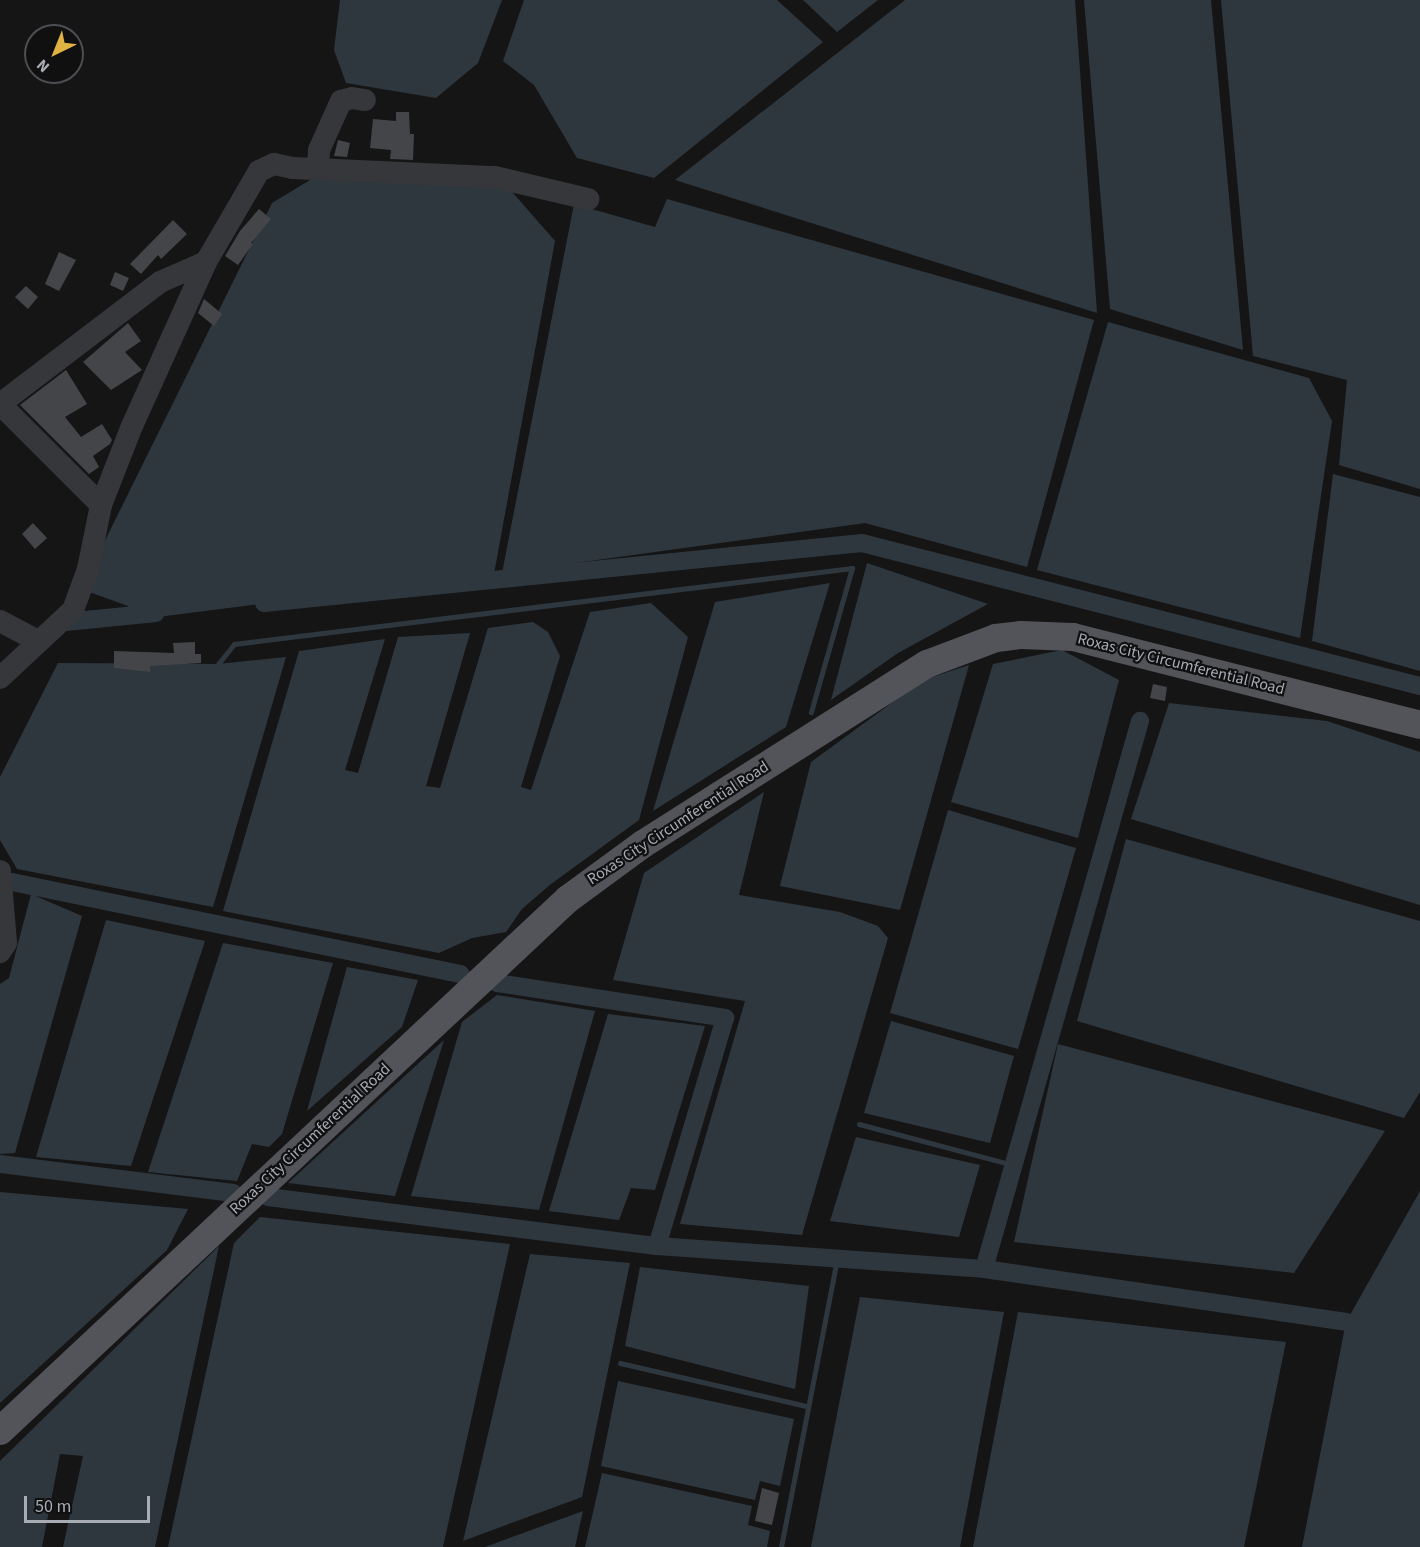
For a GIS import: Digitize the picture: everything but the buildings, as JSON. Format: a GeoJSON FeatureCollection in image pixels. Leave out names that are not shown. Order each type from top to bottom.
{"type":"FeatureCollection","features":[{"type":"Feature","properties":{"kind":"main road","name":"Roxas City Circumferential Road"},"geometry":{"type":"LineString","coordinates":[[0,1431],[568,899],[643,844],[927,664],[996,638],[1021,635],[1073,637],[1420,724]]}},
{"type":"Feature","properties":{"kind":"street"},"geometry":{"type":"LineString","coordinates":[[318,169],[319,150],[341,101],[352,98],[365,100]]}},
{"type":"Feature","properties":{"kind":"street"},"geometry":{"type":"LineString","coordinates":[[0,678],[74,610],[88,569],[100,505],[132,426],[206,262],[259,171],[274,164],[318,169],[495,177],[588,199]]}},
{"type":"Feature","properties":{"kind":"street"},"geometry":{"type":"LineString","coordinates":[[100,505],[0,404],[160,282],[206,262]]}},
{"type":"Feature","properties":{"kind":"street"},"geometry":{"type":"LineString","coordinates":[[0,621],[38,641]]}},
{"type":"Feature","properties":{"kind":"street"},"geometry":{"type":"LineString","coordinates":[[0,871],[6,944],[0,952]]}},
{"type":"Feature","properties":{"kind":"shaded area"},"geometry":{"type":"Polygon","coordinates":[[[340,0],[502,0],[478,63],[436,98],[346,83],[334,50],[340,0]]]}},
{"type":"Feature","properties":{"kind":"shaded area"},"geometry":{"type":"Polygon","coordinates":[[[524,0],[777,0],[823,42],[654,178],[577,158],[534,85],[503,61],[524,0]]]}},
{"type":"Feature","properties":{"kind":"shaded area"},"geometry":{"type":"Polygon","coordinates":[[[803,0],[878,0],[837,32],[803,0]]]}},
{"type":"Feature","properties":{"kind":"shaded area"},"geometry":{"type":"Polygon","coordinates":[[[905,0],[1075,0],[1097,313],[675,180],[905,0]]]}},
{"type":"Feature","properties":{"kind":"shaded area"},"geometry":{"type":"Polygon","coordinates":[[[1084,0],[1211,0],[1243,350],[1110,309],[1084,0]]]}},
{"type":"Feature","properties":{"kind":"shaded area"},"geometry":{"type":"Polygon","coordinates":[[[1221,0],[1420,0],[1420,489],[1339,465],[1347,380],[1253,356],[1221,0]]]}},
{"type":"Feature","properties":{"kind":"shaded area"},"geometry":{"type":"Polygon","coordinates":[[[500,178],[555,241],[494,574],[134,620],[128,606],[81,589],[272,203],[310,180],[500,178]]]}},
{"type":"Feature","properties":{"kind":"shaded area"},"geometry":{"type":"Polygon","coordinates":[[[667,199],[1094,320],[1027,567],[865,523],[502,573],[574,204],[655,227],[667,199]]]}},
{"type":"Feature","properties":{"kind":"shaded area"},"geometry":{"type":"Polygon","coordinates":[[[1108,322],[1309,378],[1332,421],[1300,638],[1037,570],[1108,322]]]}},
{"type":"Feature","properties":{"kind":"shaded area"},"geometry":{"type":"Polygon","coordinates":[[[1333,474],[1420,497],[1420,671],[1312,641],[1333,474]]]}},
{"type":"Feature","properties":{"kind":"shaded area"},"geometry":{"type":"Polygon","coordinates":[[[867,563],[988,604],[898,653],[831,700],[867,563]]]}},
{"type":"Feature","properties":{"kind":"shaded area"},"geometry":{"type":"Polygon","coordinates":[[[830,583],[786,727],[653,811],[715,602],[830,583]]]}},
{"type":"Feature","properties":{"kind":"shaded area"},"geometry":{"type":"Polygon","coordinates":[[[651,603],[688,637],[639,820],[551,884],[522,909],[506,932],[472,938],[439,953],[223,911],[299,651],[385,639],[345,770],[358,773],[398,637],[470,633],[426,786],[440,788],[488,628],[533,622],[548,632],[560,656],[521,787],[531,790],[590,612],[651,603]]]}},
{"type":"Feature","properties":{"kind":"shaded area"},"geometry":{"type":"Polygon","coordinates":[[[1062,650],[1119,680],[1078,838],[951,802],[993,664],[1062,650]]]}},
{"type":"Feature","properties":{"kind":"shaded area"},"geometry":{"type":"Polygon","coordinates":[[[286,657],[213,907],[17,869],[0,840],[0,777],[58,663],[218,664],[286,657]]]}},
{"type":"Feature","properties":{"kind":"shaded area"},"geometry":{"type":"Polygon","coordinates":[[[969,665],[900,910],[780,886],[811,762],[923,680],[969,665]]]}},
{"type":"Feature","properties":{"kind":"shaded area"},"geometry":{"type":"Polygon","coordinates":[[[1169,703],[1327,721],[1420,752],[1420,905],[1131,819],[1169,703]]]}},
{"type":"Feature","properties":{"kind":"shaded area"},"geometry":{"type":"Polygon","coordinates":[[[764,792],[739,895],[840,912],[878,926],[888,938],[802,1235],[680,1224],[745,1001],[613,980],[644,873],[764,792]]]}},
{"type":"Feature","properties":{"kind":"shaded area"},"geometry":{"type":"Polygon","coordinates":[[[948,810],[1076,848],[1018,1049],[890,1013],[948,810]]]}},
{"type":"Feature","properties":{"kind":"shaded area"},"geometry":{"type":"Polygon","coordinates":[[[1126,839],[1420,921],[1420,1092],[1404,1118],[1077,1021],[1126,839]]]}},
{"type":"Feature","properties":{"kind":"shaded area"},"geometry":{"type":"Polygon","coordinates":[[[31,894],[82,916],[15,1153],[0,1154],[0,984],[9,978],[31,894]]]}},
{"type":"Feature","properties":{"kind":"shaded area"},"geometry":{"type":"Polygon","coordinates":[[[106,920],[205,941],[131,1166],[36,1157],[106,920]]]}},
{"type":"Feature","properties":{"kind":"shaded area"},"geometry":{"type":"Polygon","coordinates":[[[223,943],[333,963],[282,1134],[269,1147],[252,1144],[237,1181],[148,1172],[223,943]]]}},
{"type":"Feature","properties":{"kind":"shaded area"},"geometry":{"type":"Polygon","coordinates":[[[347,967],[418,980],[402,1027],[307,1111],[347,967]]]}},
{"type":"Feature","properties":{"kind":"shaded area"},"geometry":{"type":"Polygon","coordinates":[[[497,995],[595,1011],[539,1210],[411,1196],[462,1022],[497,995]]]}},
{"type":"Feature","properties":{"kind":"shaded area"},"geometry":{"type":"Polygon","coordinates":[[[608,1014],[705,1026],[655,1190],[631,1188],[619,1220],[549,1211],[608,1014]]]}},
{"type":"Feature","properties":{"kind":"shaded area"},"geometry":{"type":"Polygon","coordinates":[[[891,1021],[1014,1056],[990,1143],[864,1113],[891,1021]]]}},
{"type":"Feature","properties":{"kind":"shaded area"},"geometry":{"type":"Polygon","coordinates":[[[444,1040],[395,1196],[288,1183],[444,1040]]]}},
{"type":"Feature","properties":{"kind":"shaded area"},"geometry":{"type":"Polygon","coordinates":[[[1058,1044],[1385,1131],[1294,1273],[1014,1242],[1058,1044]]]}},
{"type":"Feature","properties":{"kind":"shaded area"},"geometry":{"type":"Polygon","coordinates":[[[856,1137],[980,1165],[959,1237],[830,1221],[856,1137]]]}},
{"type":"Feature","properties":{"kind":"shaded area"},"geometry":{"type":"Polygon","coordinates":[[[1420,1191],[1420,1547],[1302,1547],[1346,1322],[1420,1191]]]}},
{"type":"Feature","properties":{"kind":"shaded area"},"geometry":{"type":"Polygon","coordinates":[[[0,1192],[188,1209],[167,1250],[0,1403],[0,1192]]]}},
{"type":"Feature","properties":{"kind":"shaded area"},"geometry":{"type":"Polygon","coordinates":[[[260,1217],[510,1244],[443,1547],[168,1547],[234,1243],[260,1217]]]}},
{"type":"Feature","properties":{"kind":"shaded area"},"geometry":{"type":"Polygon","coordinates":[[[219,1246],[155,1547],[63,1547],[83,1456],[60,1454],[42,1547],[0,1547],[0,1461],[219,1246]]]}},
{"type":"Feature","properties":{"kind":"shaded area"},"geometry":{"type":"Polygon","coordinates":[[[530,1254],[630,1263],[582,1497],[463,1541],[530,1254]]]}},
{"type":"Feature","properties":{"kind":"shaded area"},"geometry":{"type":"Polygon","coordinates":[[[640,1267],[809,1286],[795,1389],[625,1346],[640,1267]]]}},
{"type":"Feature","properties":{"kind":"shaded area"},"geometry":{"type":"Polygon","coordinates":[[[860,1297],[1004,1312],[960,1547],[811,1547],[860,1297]]]}},
{"type":"Feature","properties":{"kind":"shaded area"},"geometry":{"type":"Polygon","coordinates":[[[1018,1312],[1286,1342],[1244,1547],[973,1547],[1018,1312]]]}},
{"type":"Feature","properties":{"kind":"shaded area"},"geometry":{"type":"Polygon","coordinates":[[[618,1381],[794,1419],[780,1486],[760,1481],[755,1500],[601,1466],[618,1381]]]}},
{"type":"Feature","properties":{"kind":"shaded area"},"geometry":{"type":"Polygon","coordinates":[[[602,1473],[752,1506],[748,1525],[770,1531],[767,1547],[585,1547],[602,1473]]]}},
{"type":"Feature","properties":{"kind":"shaded area"},"geometry":{"type":"Polygon","coordinates":[[[583,1511],[575,1547],[485,1547],[583,1511]]]}},
{"type":"Feature","properties":{"kind":"waterway"},"geometry":{"type":"LineString","coordinates":[[264,603],[862,543],[1420,686]]}},
{"type":"Feature","properties":{"kind":"waterway"},"geometry":{"type":"LineString","coordinates":[[218,664],[234,644],[852,568],[811,712]]}},
{"type":"Feature","properties":{"kind":"waterway"},"geometry":{"type":"LineString","coordinates":[[66,622],[156,613]]}},
{"type":"Feature","properties":{"kind":"waterway"},"geometry":{"type":"LineString","coordinates":[[984,1269],[1140,721]]}},
{"type":"Feature","properties":{"kind":"waterway"},"geometry":{"type":"LineString","coordinates":[[12,882],[461,974]]}},
{"type":"Feature","properties":{"kind":"waterway"},"geometry":{"type":"LineString","coordinates":[[497,983],[725,1018],[657,1246]]}},
{"type":"Feature","properties":{"kind":"waterway"},"geometry":{"type":"LineString","coordinates":[[859,1124],[1013,1165]]}},
{"type":"Feature","properties":{"kind":"waterway"},"geometry":{"type":"LineString","coordinates":[[0,1164],[233,1193]]}},
{"type":"Feature","properties":{"kind":"waterway"},"geometry":{"type":"LineString","coordinates":[[268,1197],[657,1246],[984,1269],[1346,1322]]}},
{"type":"Feature","properties":{"kind":"waterway"},"geometry":{"type":"LineString","coordinates":[[781,1547],[837,1259]]}},
{"type":"Feature","properties":{"kind":"waterway"},"geometry":{"type":"LineString","coordinates":[[620,1363],[806,1406]]}}]}
